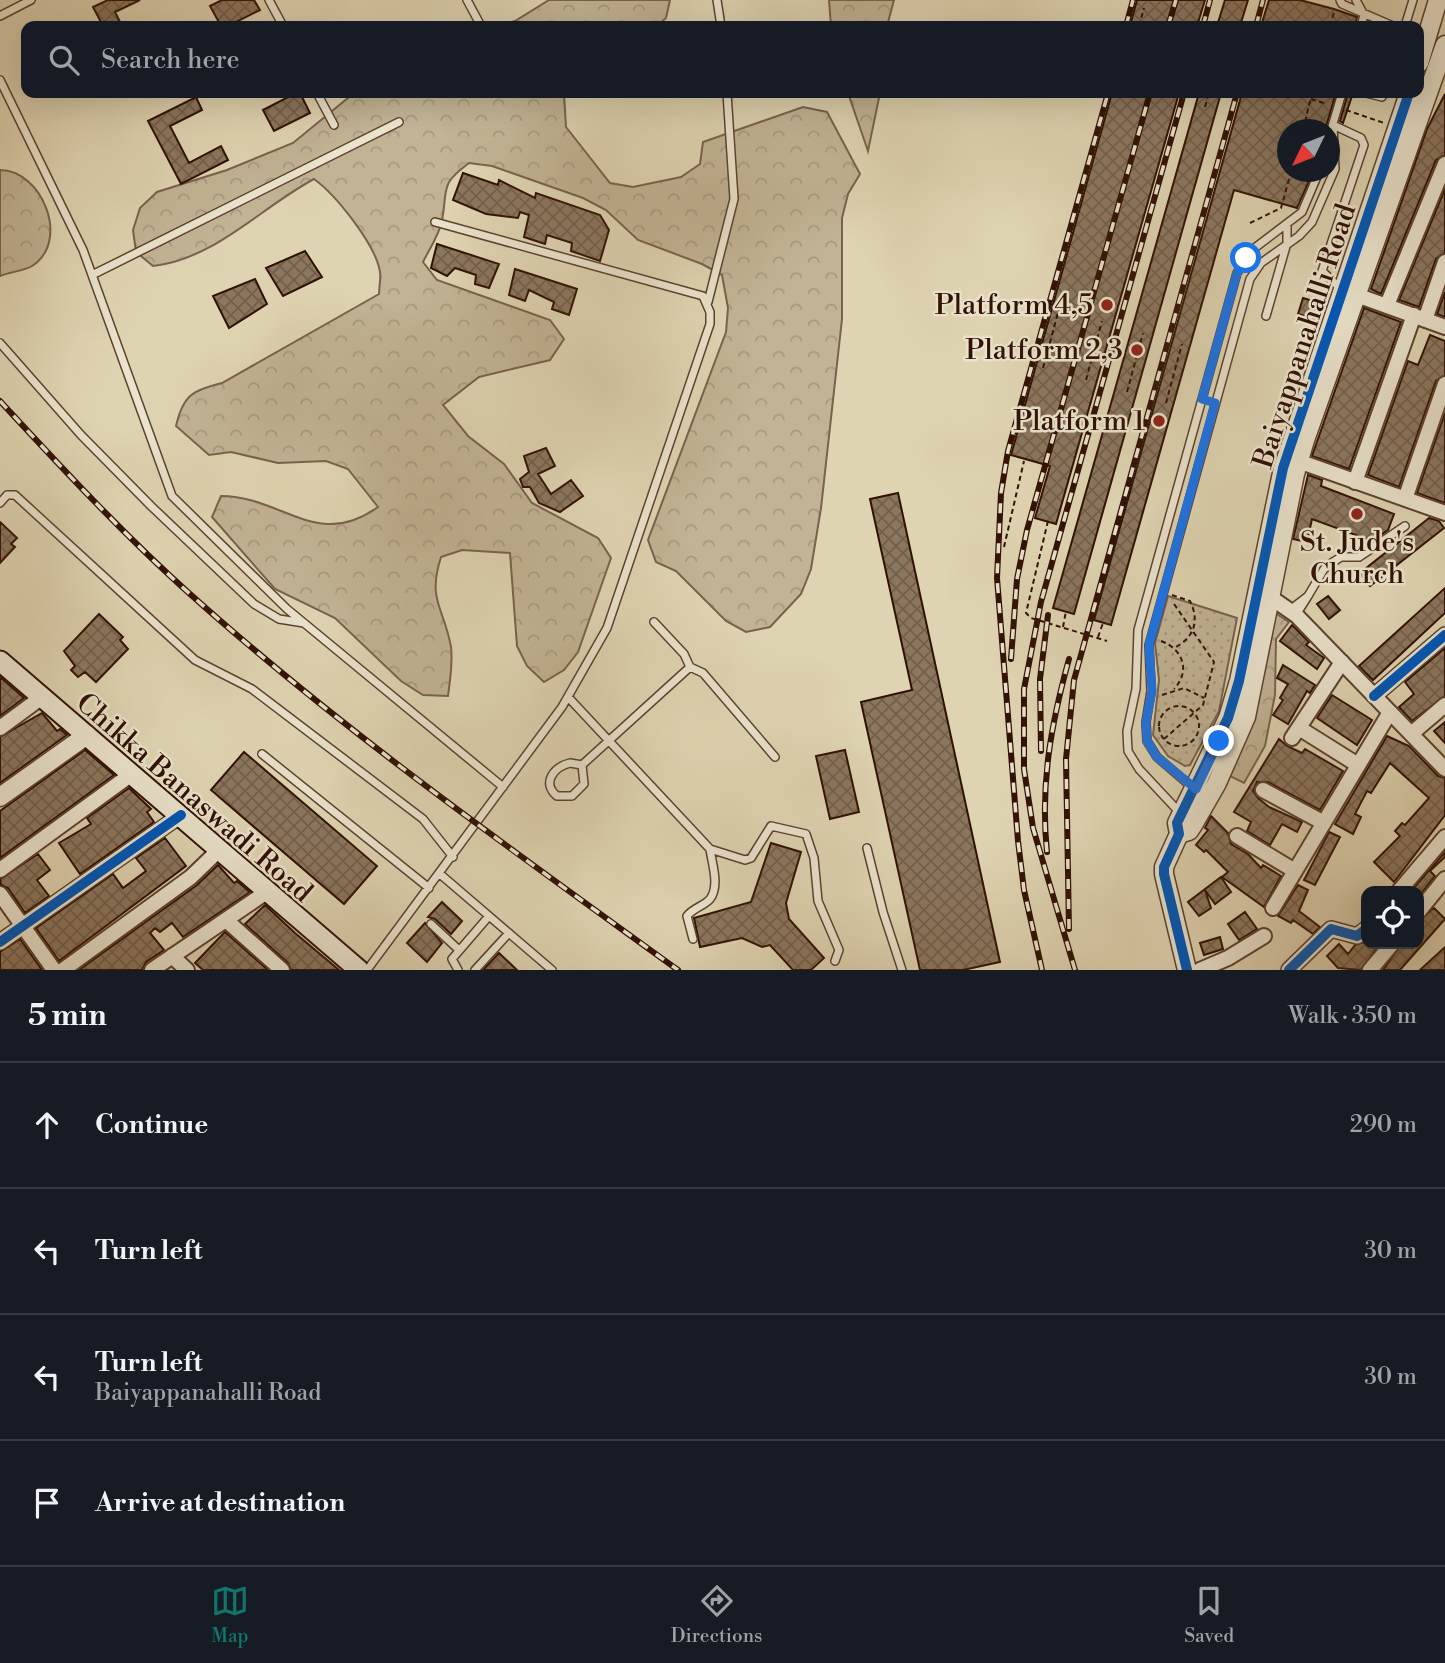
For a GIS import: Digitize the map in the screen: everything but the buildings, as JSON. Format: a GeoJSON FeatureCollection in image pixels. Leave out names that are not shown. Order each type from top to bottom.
{"type":"FeatureCollection","features":[{"type":"Feature","properties":{"kind":"main road","name":"Chikka Banaswadi Road"},"geometry":{"type":"LineString","coordinates":[[0,661],[359,970]]}},
{"type":"Feature","properties":{"kind":"street"},"geometry":{"type":"LineString","coordinates":[[1424,46],[1438,0]]}},
{"type":"Feature","properties":{"kind":"street","name":"Baiyappanahalli Road"},"geometry":{"type":"LineString","coordinates":[[1167,867],[1184,825],[1248,709],[1283,468],[1445,45]]}},
{"type":"Feature","properties":{"kind":"street","name":"Baiyappanahalli Road"},"geometry":{"type":"LineString","coordinates":[[1263,596],[1298,461],[1408,98]]}},
{"type":"Feature","properties":{"kind":"street"},"geometry":{"type":"LineString","coordinates":[[1387,305],[1445,164]]}},
{"type":"Feature","properties":{"kind":"street"},"geometry":{"type":"LineString","coordinates":[[1355,482],[1419,317],[1445,262]]}},
{"type":"Feature","properties":{"kind":"street"},"geometry":{"type":"LineString","coordinates":[[1349,293],[1445,327]]}},
{"type":"Feature","properties":{"kind":"street"},"geometry":{"type":"LineString","coordinates":[[1405,499],[1445,384]]}},
{"type":"Feature","properties":{"kind":"street"},"geometry":{"type":"LineString","coordinates":[[1298,461],[1445,513]]}},
{"type":"Feature","properties":{"kind":"street"},"geometry":{"type":"LineString","coordinates":[[1263,596],[1293,613],[1411,734],[1443,763]]}},
{"type":"Feature","properties":{"kind":"street"},"geometry":{"type":"LineString","coordinates":[[1374,696],[1445,635]]}},
{"type":"Feature","properties":{"kind":"street"},"geometry":{"type":"LineString","coordinates":[[1342,662],[1295,733],[1358,765]]}},
{"type":"Feature","properties":{"kind":"street"},"geometry":{"type":"LineString","coordinates":[[0,728],[42,697]]}},
{"type":"Feature","properties":{"kind":"street"},"geometry":{"type":"LineString","coordinates":[[1411,734],[1445,705]]}},
{"type":"Feature","properties":{"kind":"street"},"geometry":{"type":"LineString","coordinates":[[1273,908],[1390,712]]}},
{"type":"Feature","properties":{"kind":"street"},"geometry":{"type":"LineString","coordinates":[[0,797],[87,735]]}},
{"type":"Feature","properties":{"kind":"street"},"geometry":{"type":"LineString","coordinates":[[0,870],[133,773]]}},
{"type":"Feature","properties":{"kind":"street"},"geometry":{"type":"LineString","coordinates":[[1263,790],[1324,823]]}},
{"type":"Feature","properties":{"kind":"street"},"geometry":{"type":"LineString","coordinates":[[0,942],[181,815]]}},
{"type":"Feature","properties":{"kind":"street"},"geometry":{"type":"LineString","coordinates":[[1237,836],[1295,871]]}},
{"type":"Feature","properties":{"kind":"street"},"geometry":{"type":"LineString","coordinates":[[1403,886],[1445,837]]}},
{"type":"Feature","properties":{"kind":"street"},"geometry":{"type":"LineString","coordinates":[[63,970],[191,877],[220,849]]}},
{"type":"Feature","properties":{"kind":"street"},"geometry":{"type":"LineString","coordinates":[[1167,867],[1176,874],[1200,970],[1228,958],[1264,936]]}},
{"type":"Feature","properties":{"kind":"street"},"geometry":{"type":"LineString","coordinates":[[1167,867],[1187,970]]}},
{"type":"Feature","properties":{"kind":"street"},"geometry":{"type":"LineString","coordinates":[[1424,905],[1445,879]]}},
{"type":"Feature","properties":{"kind":"street"},"geometry":{"type":"LineString","coordinates":[[152,970],[268,891]]}},
{"type":"Feature","properties":{"kind":"street"},"geometry":{"type":"LineString","coordinates":[[0,894],[54,970]]}},
{"type":"Feature","properties":{"kind":"street"},"geometry":{"type":"LineString","coordinates":[[226,920],[282,970]]}},
{"type":"Feature","properties":{"kind":"street"},"geometry":{"type":"LineString","coordinates":[[1289,970],[1331,929],[1357,936],[1361,933]]}},
{"type":"Feature","properties":{"kind":"street"},"geometry":{"type":"LineString","coordinates":[[1370,970],[1388,949]]}},
{"type":"Feature","properties":{"kind":"street"},"geometry":{"type":"LineString","coordinates":[[172,956],[187,970]]}},
{"type":"Feature","properties":{"kind":"lane"},"geometry":{"type":"LineString","coordinates":[[0,16],[31,0]]}},
{"type":"Feature","properties":{"kind":"lane"},"geometry":{"type":"LineString","coordinates":[[269,0],[280,21]]}},
{"type":"Feature","properties":{"kind":"lane"},"geometry":{"type":"LineString","coordinates":[[467,0],[478,21]]}},
{"type":"Feature","properties":{"kind":"lane"},"geometry":{"type":"LineString","coordinates":[[717,0],[721,21]]}},
{"type":"Feature","properties":{"kind":"lane"},"geometry":{"type":"LineString","coordinates":[[1356,0],[1364,15],[1362,21]]}},
{"type":"Feature","properties":{"kind":"lane"},"geometry":{"type":"LineString","coordinates":[[1407,21],[1413,0]]}},
{"type":"Feature","properties":{"kind":"lane"},"geometry":{"type":"LineString","coordinates":[[1338,2],[1380,21]]}},
{"type":"Feature","properties":{"kind":"lane"},"geometry":{"type":"LineString","coordinates":[[0,80],[83,250],[172,496],[182,510],[305,624],[503,787]]}},
{"type":"Feature","properties":{"kind":"lane"},"geometry":{"type":"LineString","coordinates":[[320,98],[334,125]]}},
{"type":"Feature","properties":{"kind":"lane"},"geometry":{"type":"LineString","coordinates":[[367,970],[453,857],[568,696],[607,628],[710,324],[708,302],[734,199],[727,98]]}},
{"type":"Feature","properties":{"kind":"lane"},"geometry":{"type":"LineString","coordinates":[[1335,119],[1341,98]]}},
{"type":"Feature","properties":{"kind":"lane"},"geometry":{"type":"LineString","coordinates":[[92,275],[399,122]]}},
{"type":"Feature","properties":{"kind":"lane"},"geometry":{"type":"LineString","coordinates":[[1340,128],[1361,138],[1364,145],[1322,271],[1349,293]]}},
{"type":"Feature","properties":{"kind":"lane"},"geometry":{"type":"LineString","coordinates":[[1184,825],[1139,769],[1126,741],[1136,689],[1138,630],[1237,273],[1246,258],[1302,212],[1315,182]]}},
{"type":"Feature","properties":{"kind":"lane"},"geometry":{"type":"LineString","coordinates":[[1202,793],[1157,757],[1147,741],[1146,722],[1152,691],[1149,642],[1241,310],[1257,268],[1306,230],[1329,182]]}},
{"type":"Feature","properties":{"kind":"lane"},"geometry":{"type":"LineString","coordinates":[[435,222],[695,294],[708,302]]}},
{"type":"Feature","properties":{"kind":"lane"},"geometry":{"type":"LineString","coordinates":[[1266,316],[1287,243],[1287,224]]}},
{"type":"Feature","properties":{"kind":"lane"},"geometry":{"type":"LineString","coordinates":[[1228,307],[1241,310]]}},
{"type":"Feature","properties":{"kind":"lane"},"geometry":{"type":"LineString","coordinates":[[0,343],[143,498],[254,604],[279,619],[305,624]]}},
{"type":"Feature","properties":{"kind":"lane"},"geometry":{"type":"LineString","coordinates":[[1202,399],[1215,403]]}},
{"type":"Feature","properties":{"kind":"lane"},"geometry":{"type":"LineString","coordinates":[[0,503],[7,495],[15,495],[195,660],[252,689],[423,819],[453,857]]}},
{"type":"Feature","properties":{"kind":"lane"},"geometry":{"type":"LineString","coordinates":[[1175,495],[1189,498]]}},
{"type":"Feature","properties":{"kind":"lane"},"geometry":{"type":"LineString","coordinates":[[1293,613],[1308,596],[1324,569],[1333,562],[1341,558],[1359,557],[1405,526]]}},
{"type":"Feature","properties":{"kind":"lane"},"geometry":{"type":"LineString","coordinates":[[654,622],[684,654],[690,667],[703,673],[775,757]]}},
{"type":"Feature","properties":{"kind":"lane"},"geometry":{"type":"LineString","coordinates":[[582,765],[684,669],[690,667]]}},
{"type":"Feature","properties":{"kind":"lane"},"geometry":{"type":"LineString","coordinates":[[568,696],[710,849],[745,860],[751,858],[771,826],[807,834],[814,858],[818,901],[839,950],[835,961]]}},
{"type":"Feature","properties":{"kind":"lane"},"geometry":{"type":"LineString","coordinates":[[262,754],[429,888]]}},
{"type":"Feature","properties":{"kind":"lane"},"geometry":{"type":"LineString","coordinates":[[570,763],[582,765],[585,777],[579,790],[567,798],[552,792],[550,781],[556,769],[570,763]]}},
{"type":"Feature","properties":{"kind":"lane"},"geometry":{"type":"LineString","coordinates":[[867,848],[883,912],[902,970]]}},
{"type":"Feature","properties":{"kind":"lane"},"geometry":{"type":"LineString","coordinates":[[693,939],[687,916],[709,900],[713,891],[715,873],[710,849]]}},
{"type":"Feature","properties":{"kind":"lane"},"geometry":{"type":"LineString","coordinates":[[440,874],[549,969]]}},
{"type":"Feature","properties":{"kind":"lane"},"geometry":{"type":"LineString","coordinates":[[458,970],[451,962],[489,916]]}},
{"type":"Feature","properties":{"kind":"lane"},"geometry":{"type":"LineString","coordinates":[[431,924],[459,950]]}},
{"type":"Feature","properties":{"kind":"lane"},"geometry":{"type":"LineString","coordinates":[[479,969],[509,933]]}},
{"type":"Feature","properties":{"kind":"path"},"geometry":{"type":"LineString","coordinates":[[1332,21],[1338,2]]}},
{"type":"Feature","properties":{"kind":"path"},"geometry":{"type":"LineString","coordinates":[[1140,21],[1144,8]]}},
{"type":"Feature","properties":{"kind":"path"},"geometry":{"type":"LineString","coordinates":[[1205,107],[1208,98]]}},
{"type":"Feature","properties":{"kind":"path"},"geometry":{"type":"LineString","coordinates":[[1306,119],[1311,98]]}},
{"type":"Feature","properties":{"kind":"path"},"geometry":{"type":"LineString","coordinates":[[1350,112],[1389,124]]}},
{"type":"Feature","properties":{"kind":"path"},"geometry":{"type":"LineString","coordinates":[[1250,223],[1281,208],[1288,182]]}},
{"type":"Feature","properties":{"kind":"path"},"geometry":{"type":"LineString","coordinates":[[1043,368],[1059,309]]}},
{"type":"Feature","properties":{"kind":"path"},"geometry":{"type":"LineString","coordinates":[[1086,380],[1102,321]]}},
{"type":"Feature","properties":{"kind":"path"},"geometry":{"type":"LineString","coordinates":[[1127,392],[1143,333]]}},
{"type":"Feature","properties":{"kind":"path"},"geometry":{"type":"LineString","coordinates":[[1166,403],[1182,344]]}},
{"type":"Feature","properties":{"kind":"path"},"geometry":{"type":"LineString","coordinates":[[1004,547],[1024,461]]}},
{"type":"Feature","properties":{"kind":"path"},"geometry":{"type":"LineString","coordinates":[[1048,521],[1026,613],[1031,618],[1107,641]]}},
{"type":"Feature","properties":{"kind":"path"},"geometry":{"type":"LineString","coordinates":[[1164,740],[1203,705],[1214,662],[1193,632],[1166,592],[1190,601],[1195,613],[1193,632],[1174,648]]}},
{"type":"Feature","properties":{"kind":"path"},"geometry":{"type":"LineString","coordinates":[[1062,628],[1066,611]]}},
{"type":"Feature","properties":{"kind":"path"},"geometry":{"type":"LineString","coordinates":[[1098,638],[1103,623]]}},
{"type":"Feature","properties":{"kind":"path"},"geometry":{"type":"LineString","coordinates":[[1149,642],[1163,642],[1174,648],[1181,657],[1184,671],[1174,689]]}},
{"type":"Feature","properties":{"kind":"path"},"geometry":{"type":"LineString","coordinates":[[1158,698],[1174,689],[1188,689],[1205,699]]}},
{"type":"Feature","properties":{"kind":"path"},"geometry":{"type":"LineString","coordinates":[[1179,706],[1194,714],[1198,725],[1193,740],[1178,746],[1164,740],[1159,729],[1164,713],[1179,706]]}},
{"type":"Feature","properties":{"kind":"green space"},"geometry":{"type":"Polygon","coordinates":[[[549,0],[670,0],[666,18],[663,21],[515,21],[549,0]]]}},
{"type":"Feature","properties":{"kind":"green space"},"geometry":{"type":"Polygon","coordinates":[[[829,0],[894,0],[888,21],[831,21],[829,0]]]}},
{"type":"Feature","properties":{"kind":"green space"},"geometry":{"type":"Polygon","coordinates":[[[348,98],[564,98],[566,127],[610,183],[633,187],[681,177],[700,164],[703,142],[803,107],[827,112],[860,174],[848,194],[842,218],[842,319],[821,508],[811,569],[801,594],[770,627],[746,632],[726,621],[676,571],[656,562],[648,540],[726,332],[728,308],[722,275],[702,264],[638,240],[606,210],[583,198],[492,166],[469,163],[459,170],[446,188],[441,226],[423,262],[437,280],[550,320],[564,339],[550,360],[479,377],[443,405],[468,436],[504,464],[532,503],[598,538],[611,558],[578,652],[564,670],[544,682],[527,666],[517,646],[510,553],[462,550],[441,557],[436,594],[451,647],[448,696],[423,695],[401,681],[335,618],[275,589],[212,517],[221,496],[243,498],[318,523],[336,524],[356,519],[378,507],[348,469],[326,461],[278,463],[231,452],[209,455],[176,426],[179,416],[186,401],[197,392],[222,383],[379,294],[380,272],[377,261],[354,221],[314,179],[217,243],[176,261],[153,266],[136,252],[133,230],[140,208],[157,192],[227,170],[293,143],[348,98]]]}},
{"type":"Feature","properties":{"kind":"green space"},"geometry":{"type":"Polygon","coordinates":[[[850,98],[879,98],[868,151],[850,98]]]}},
{"type":"Feature","properties":{"kind":"green space"},"geometry":{"type":"Polygon","coordinates":[[[0,170],[15,173],[28,181],[39,194],[50,225],[44,255],[29,268],[0,276],[0,170]]]}},
{"type":"Feature","properties":{"kind":"green space"},"geometry":{"type":"Polygon","coordinates":[[[1168,596],[1237,618],[1219,711],[1190,765],[1185,766],[1168,756],[1153,735],[1159,680],[1155,643],[1168,596]]]}},
{"type":"Feature","properties":{"kind":"green space"},"geometry":{"type":"Polygon","coordinates":[[[1272,611],[1289,622],[1276,639],[1275,695],[1265,746],[1244,783],[1226,774],[1258,704],[1272,611]]]}},
{"type":"Feature","properties":{"kind":"railway"},"geometry":{"type":"LineString","coordinates":[[1127,21],[1133,0]]}},
{"type":"Feature","properties":{"kind":"railway"},"geometry":{"type":"LineString","coordinates":[[1170,21],[1176,0]]}},
{"type":"Feature","properties":{"kind":"railway"},"geometry":{"type":"LineString","coordinates":[[1204,21],[1210,0]]}},
{"type":"Feature","properties":{"kind":"railway"},"geometry":{"type":"LineString","coordinates":[[1257,21],[1263,0]]}},
{"type":"Feature","properties":{"kind":"railway"},"geometry":{"type":"LineString","coordinates":[[1042,970],[1024,890],[1018,841],[997,578],[1001,493],[1008,451],[1107,98]]}},
{"type":"Feature","properties":{"kind":"railway"},"geometry":{"type":"LineString","coordinates":[[1011,659],[1017,579],[1027,530],[1149,98]]}},
{"type":"Feature","properties":{"kind":"railway"},"geometry":{"type":"LineString","coordinates":[[1075,970],[1033,828],[1024,769],[1024,689],[1041,602],[1183,98]]}},
{"type":"Feature","properties":{"kind":"railway"},"geometry":{"type":"LineString","coordinates":[[1069,929],[1066,759],[1074,680],[1236,98]]}},
{"type":"Feature","properties":{"kind":"railway"},"geometry":{"type":"LineString","coordinates":[[0,401],[141,548],[248,645],[429,788],[678,970]]}},
{"type":"Feature","properties":{"kind":"railway"},"geometry":{"type":"LineString","coordinates":[[1041,751],[1040,679],[1048,615]]}},
{"type":"Feature","properties":{"kind":"railway"},"geometry":{"type":"LineString","coordinates":[[1047,852],[1046,779],[1057,707],[1069,659]]}},
{"type":"Feature","properties":{"kind":"cycle path"},"geometry":{"type":"LineString","coordinates":[[1187,970],[1164,867],[1179,834],[1177,823],[1228,718],[1239,681],[1283,468],[1407,98]]}},
{"type":"Feature","properties":{"kind":"cycle path"},"geometry":{"type":"LineString","coordinates":[[1374,696],[1445,635]]}},
{"type":"Feature","properties":{"kind":"cycle path"},"geometry":{"type":"LineString","coordinates":[[0,942],[181,815]]}},
{"type":"Feature","properties":{"kind":"cycle path"},"geometry":{"type":"LineString","coordinates":[[1289,970],[1331,929],[1357,936],[1361,933]]}},
{"type":"Feature","properties":{"kind":"place","name":"Platform 4,5"},"geometry":{"type":"Point","coordinates":[1107,305]}},
{"type":"Feature","properties":{"kind":"place","name":"Platform 2,3"},"geometry":{"type":"Point","coordinates":[1137,350]}},
{"type":"Feature","properties":{"kind":"place","name":"Platform 1"},"geometry":{"type":"Point","coordinates":[1159,421]}},
{"type":"Feature","properties":{"kind":"place","name":"St. Jude's Church"},"geometry":{"type":"Point","coordinates":[1357,514]}},
{"type":"Feature","properties":{"kind":"route"},"geometry":{"type":"LineString","coordinates":[[1219,741],[1196,789],[1182,781],[1151,750],[1146,732],[1152,691],[1149,645],[1215,403],[1202,399],[1237,273],[1246,258]]}}]}
